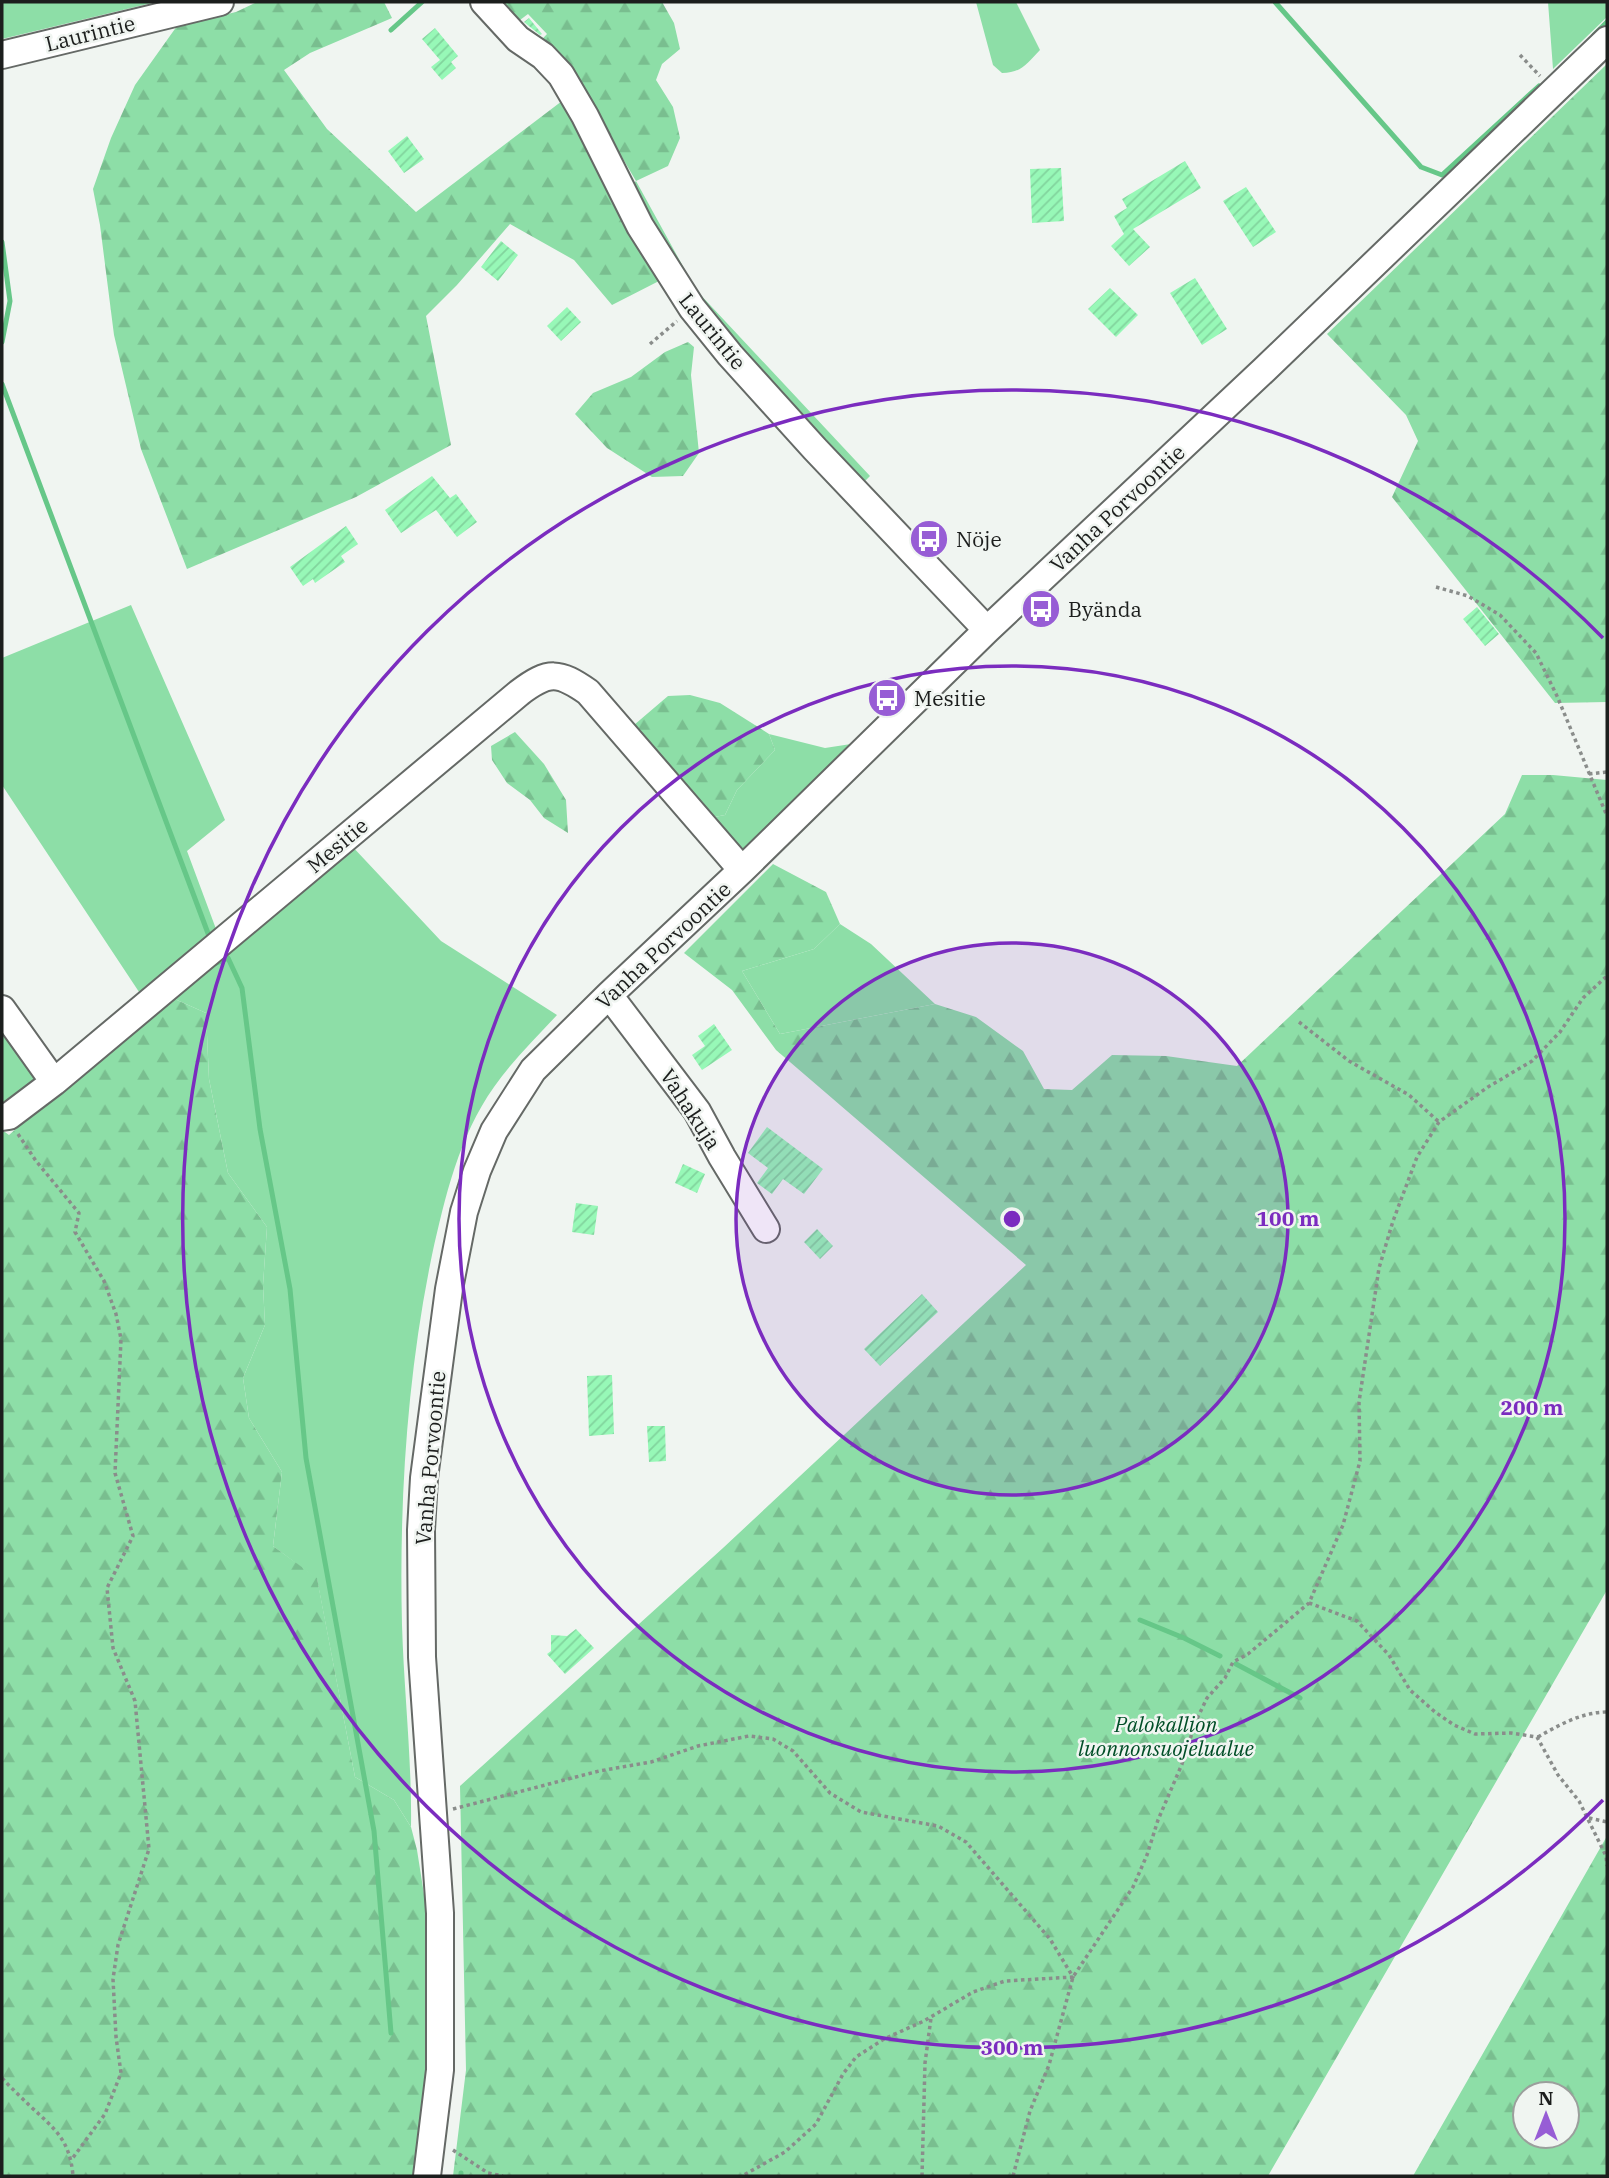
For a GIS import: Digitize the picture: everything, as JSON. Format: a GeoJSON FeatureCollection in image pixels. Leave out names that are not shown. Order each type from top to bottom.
{"type":"FeatureCollection","features":[{"type":"Feature","properties":{"kind":"street","name":"Laurintie"},"geometry":{"type":"LineString","coordinates":[[2,55],[220,2]]}},
{"type":"Feature","properties":{"kind":"street","name":"Laurintie"},"geometry":{"type":"LineString","coordinates":[[484,2],[518,39],[543,56],[561,75],[585,116],[640,226],[692,308],[730,355],[815,449],[987,630]]}},
{"type":"Feature","properties":{"kind":"street","name":"Vanha Porvoontie"},"geometry":{"type":"LineString","coordinates":[[428,2165],[440,2070],[440,1913],[422,1657],[421,1530],[424,1478],[449,1289],[464,1212],[494,1131],[533,1070],[608,995],[742,870],[987,630],[1264,370],[1607,40]]}},
{"type":"Feature","properties":{"kind":"street","name":"Mesitie"},"geometry":{"type":"LineString","coordinates":[[8,1120],[519,693],[532,683],[547,677],[565,676],[588,692],[742,870]]}},
{"type":"Feature","properties":{"kind":"street","name":"Vahakuja"},"geometry":{"type":"LineString","coordinates":[[608,995],[697,1111],[766,1229]]}},
{"type":"Feature","properties":{"kind":"street"},"geometry":{"type":"LineString","coordinates":[[2,1009],[54,1082]]}},
{"type":"Feature","properties":{"kind":"path"},"geometry":{"type":"LineString","coordinates":[[1520,55],[1554,90]]}},
{"type":"Feature","properties":{"kind":"path"},"geometry":{"type":"LineString","coordinates":[[650,344],[692,308]]}},
{"type":"Feature","properties":{"kind":"path"},"geometry":{"type":"LineString","coordinates":[[1436,587],[1468,596],[1500,615],[1536,653],[1557,695],[1607,816]]}},
{"type":"Feature","properties":{"kind":"path"},"geometry":{"type":"LineString","coordinates":[[1590,774],[1607,772]]}},
{"type":"Feature","properties":{"kind":"path"},"geometry":{"type":"LineString","coordinates":[[1013,2176],[1030,2111],[1049,2065],[1073,1976],[1133,1887],[1182,1764],[1196,1721],[1233,1662],[1248,1654],[1309,1603],[1343,1525],[1360,1461],[1359,1402],[1379,1268],[1417,1157],[1439,1122],[1488,1087],[1532,1061],[1560,1032],[1583,998],[1607,976]]}},
{"type":"Feature","properties":{"kind":"path"},"geometry":{"type":"LineString","coordinates":[[1299,1022],[1349,1061],[1409,1096],[1439,1122]]}},
{"type":"Feature","properties":{"kind":"path"},"geometry":{"type":"LineString","coordinates":[[8,1120],[36,1161],[79,1213],[75,1232],[104,1281],[116,1314],[121,1339],[115,1473],[133,1536],[107,1588],[113,1648],[135,1701],[149,1849],[118,1945],[113,1979],[121,2073],[105,2115],[72,2159]]}},
{"type":"Feature","properties":{"kind":"path"},"geometry":{"type":"LineString","coordinates":[[1309,1603],[1357,1621],[1390,1655],[1410,1690],[1454,1725],[1475,1734],[1511,1733],[1537,1737],[1563,1723],[1607,1712]]}},
{"type":"Feature","properties":{"kind":"path"},"geometry":{"type":"LineString","coordinates":[[434,1814],[600,1771],[651,1762],[698,1746],[749,1736],[773,1739],[793,1751],[830,1793],[861,1812],[938,1826],[966,1842],[1050,1939],[1073,1976]]}},
{"type":"Feature","properties":{"kind":"path"},"geometry":{"type":"LineString","coordinates":[[1537,1737],[1558,1774],[1579,1801],[1606,1856],[1607,1866]]}},
{"type":"Feature","properties":{"kind":"path"},"geometry":{"type":"LineString","coordinates":[[1588,1818],[1607,1822]]}},
{"type":"Feature","properties":{"kind":"path"},"geometry":{"type":"LineString","coordinates":[[742,2176],[786,2152],[816,2124],[843,2074],[856,2057],[884,2039],[932,2017],[973,1992],[1005,1981],[1073,1976]]}},
{"type":"Feature","properties":{"kind":"path"},"geometry":{"type":"LineString","coordinates":[[922,2176],[925,2063],[932,2017]]}},
{"type":"Feature","properties":{"kind":"path"},"geometry":{"type":"LineString","coordinates":[[2,2078],[54,2127],[65,2142],[72,2159],[73,2176]]}},
{"type":"Feature","properties":{"kind":"path"},"geometry":{"type":"LineString","coordinates":[[428,2165],[453,2150],[488,2173],[503,2176]]}},
{"type":"Feature","properties":{"kind":"green space"},"geometry":{"type":"Polygon","coordinates":[[[2,2],[156,2],[2,39],[2,2]]]}},
{"type":"Feature","properties":{"kind":"green space"},"geometry":{"type":"Polygon","coordinates":[[[257,2],[384,2],[392,18],[310,53],[284,70],[327,129],[416,212],[562,101],[533,59],[532,50],[547,34],[528,14],[508,29],[484,2],[662,2],[674,23],[680,49],[662,64],[656,80],[673,107],[680,138],[668,166],[636,181],[580,86],[612,193],[659,281],[612,305],[574,260],[510,224],[426,316],[451,445],[356,497],[187,569],[141,449],[114,335],[93,189],[111,138],[135,85],[177,26],[236,12],[257,2]]]}},
{"type":"Feature","properties":{"kind":"green space"},"geometry":{"type":"Polygon","coordinates":[[[976,2],[1016,2],[1040,50],[1024,66],[1002,73],[993,65],[976,2]]]}},
{"type":"Feature","properties":{"kind":"green space"},"geometry":{"type":"Polygon","coordinates":[[[1548,2],[1607,2],[1607,17],[1553,69],[1548,2]]]}},
{"type":"Feature","properties":{"kind":"green space"},"geometry":{"type":"Polygon","coordinates":[[[1607,64],[1607,702],[1555,703],[1392,497],[1418,441],[1406,415],[1327,334],[1607,64]]]}},
{"type":"Feature","properties":{"kind":"green space"},"geometry":{"type":"Polygon","coordinates":[[[636,181],[696,290],[870,476],[863,483],[755,368],[696,296],[633,184],[636,181]]]}},
{"type":"Feature","properties":{"kind":"green space"},"geometry":{"type":"Polygon","coordinates":[[[688,342],[694,347],[691,375],[699,453],[683,476],[652,477],[607,448],[575,414],[593,393],[631,377],[665,352],[688,342]]]}},
{"type":"Feature","properties":{"kind":"green space"},"geometry":{"type":"Polygon","coordinates":[[[131,605],[225,820],[187,851],[219,937],[145,1001],[2,785],[2,658],[131,605]]]}},
{"type":"Feature","properties":{"kind":"green space"},"geometry":{"type":"Polygon","coordinates":[[[690,695],[720,703],[769,734],[775,750],[737,790],[725,815],[709,818],[634,725],[668,696],[690,695]]]}},
{"type":"Feature","properties":{"kind":"green space"},"geometry":{"type":"Polygon","coordinates":[[[515,732],[544,764],[566,800],[568,833],[544,818],[530,800],[507,783],[492,760],[491,746],[515,732]]]}},
{"type":"Feature","properties":{"kind":"green space"},"geometry":{"type":"Polygon","coordinates":[[[769,734],[825,748],[851,744],[750,849],[734,852],[709,818],[725,815],[737,790],[775,750],[769,734]]]}},
{"type":"Feature","properties":{"kind":"green space","name":"Palokallion luonnonsuojelualue"},"geometry":{"type":"Polygon","coordinates":[[[1522,775],[1607,780],[1607,1590],[1268,2176],[453,2176],[466,2070],[460,1786],[723,1548],[1026,1265],[776,1050],[732,990],[684,953],[773,864],[826,892],[840,924],[814,949],[742,971],[780,1034],[935,1004],[976,1017],[1023,1051],[1044,1089],[1072,1090],[1112,1055],[1166,1056],[1237,1066],[1505,814],[1522,775]]]}},
{"type":"Feature","properties":{"kind":"green space"},"geometry":{"type":"Polygon","coordinates":[[[350,844],[441,941],[557,1015],[501,1077],[471,1126],[448,1189],[423,1301],[411,1393],[402,1532],[402,1625],[411,1827],[394,1800],[355,1777],[317,1579],[273,1546],[282,1472],[249,1418],[243,1378],[265,1325],[263,1285],[267,1227],[228,1173],[209,1079],[206,1013],[168,996],[350,844]]]}},
{"type":"Feature","properties":{"kind":"green space"},"geometry":{"type":"Polygon","coordinates":[[[840,924],[871,944],[935,1004],[780,1034],[742,971],[814,949],[840,924]]]}},
{"type":"Feature","properties":{"kind":"green space"},"geometry":{"type":"Polygon","coordinates":[[[168,996],[206,1013],[209,1079],[228,1173],[267,1227],[263,1285],[265,1325],[243,1378],[249,1418],[282,1472],[273,1546],[317,1578],[355,1777],[394,1800],[411,1827],[417,1850],[429,1926],[430,2051],[413,2176],[2,2176],[2,1130],[9,1135],[168,996]]]}},
{"type":"Feature","properties":{"kind":"green space"},"geometry":{"type":"Polygon","coordinates":[[[2,1021],[44,1079],[2,1105],[2,1021]]]}},
{"type":"Feature","properties":{"kind":"green space"},"geometry":{"type":"Polygon","coordinates":[[[1607,1836],[1607,2176],[1413,2176],[1607,1836]]]}},
{"type":"Feature","properties":{"kind":"building"},"geometry":{"type":"Polygon","coordinates":[[[529,18],[542,34],[524,22],[529,18]]]}},
{"type":"Feature","properties":{"kind":"building"},"geometry":{"type":"Polygon","coordinates":[[[435,28],[458,56],[451,62],[456,68],[442,80],[431,67],[440,60],[422,39],[435,28]]]}},
{"type":"Feature","properties":{"kind":"building"},"geometry":{"type":"Polygon","coordinates":[[[407,136],[424,159],[404,173],[388,151],[407,136]]]}},
{"type":"Feature","properties":{"kind":"building"},"geometry":{"type":"Polygon","coordinates":[[[1185,161],[1201,188],[1133,229],[1150,247],[1129,266],[1111,246],[1124,234],[1114,216],[1127,208],[1122,199],[1185,161]]]}},
{"type":"Feature","properties":{"kind":"building"},"geometry":{"type":"Polygon","coordinates":[[[1061,168],[1064,221],[1032,223],[1030,169],[1061,168]]]}},
{"type":"Feature","properties":{"kind":"building"},"geometry":{"type":"Polygon","coordinates":[[[1246,187],[1276,232],[1253,247],[1223,201],[1246,187]]]}},
{"type":"Feature","properties":{"kind":"building"},"geometry":{"type":"Polygon","coordinates":[[[501,241],[518,255],[498,281],[481,267],[501,241]]]}},
{"type":"Feature","properties":{"kind":"building"},"geometry":{"type":"Polygon","coordinates":[[[1195,278],[1227,329],[1202,345],[1170,293],[1195,278]]]}},
{"type":"Feature","properties":{"kind":"building"},"geometry":{"type":"Polygon","coordinates":[[[1110,288],[1138,315],[1116,337],[1088,309],[1110,288]]]}},
{"type":"Feature","properties":{"kind":"building"},"geometry":{"type":"Polygon","coordinates":[[[567,307],[581,322],[561,341],[547,326],[567,307]]]}},
{"type":"Feature","properties":{"kind":"building"},"geometry":{"type":"Polygon","coordinates":[[[432,476],[450,498],[456,494],[477,522],[457,537],[436,510],[401,533],[385,510],[432,476]]]}},
{"type":"Feature","properties":{"kind":"building"},"geometry":{"type":"Polygon","coordinates":[[[346,526],[358,544],[341,556],[345,562],[315,583],[313,579],[303,586],[290,567],[346,526]]]}},
{"type":"Feature","properties":{"kind":"building"},"geometry":{"type":"Polygon","coordinates":[[[1477,607],[1499,634],[1485,646],[1463,619],[1477,607]]]}},
{"type":"Feature","properties":{"kind":"building"},"geometry":{"type":"Polygon","coordinates":[[[714,1024],[732,1050],[702,1070],[692,1055],[705,1046],[698,1036],[714,1024]]]}},
{"type":"Feature","properties":{"kind":"building"},"geometry":{"type":"Polygon","coordinates":[[[767,1127],[823,1169],[804,1194],[783,1179],[772,1194],[757,1183],[768,1168],[748,1153],[767,1127]]]}},
{"type":"Feature","properties":{"kind":"building"},"geometry":{"type":"Polygon","coordinates":[[[683,1164],[705,1174],[697,1193],[675,1183],[683,1164]]]}},
{"type":"Feature","properties":{"kind":"building"},"geometry":{"type":"Polygon","coordinates":[[[576,1203],[598,1206],[594,1235],[572,1232],[576,1203]]]}},
{"type":"Feature","properties":{"kind":"building"},"geometry":{"type":"Polygon","coordinates":[[[817,1229],[833,1246],[820,1259],[804,1242],[817,1229]]]}},
{"type":"Feature","properties":{"kind":"building"},"geometry":{"type":"Polygon","coordinates":[[[922,1294],[938,1312],[880,1366],[864,1349],[922,1294]]]}},
{"type":"Feature","properties":{"kind":"building"},"geometry":{"type":"Polygon","coordinates":[[[612,1375],[614,1434],[589,1436],[587,1376],[612,1375]]]}},
{"type":"Feature","properties":{"kind":"building"},"geometry":{"type":"Polygon","coordinates":[[[647,1426],[665,1426],[666,1461],[649,1462],[647,1426]]]}},
{"type":"Feature","properties":{"kind":"building"},"geometry":{"type":"Polygon","coordinates":[[[576,1629],[594,1648],[565,1674],[547,1654],[551,1651],[551,1635],[567,1636],[576,1629]]]}},
{"type":"Feature","properties":{"kind":"waterway"},"geometry":{"type":"LineString","coordinates":[[391,30],[422,2]]}},
{"type":"Feature","properties":{"kind":"waterway"},"geometry":{"type":"LineString","coordinates":[[1275,2],[1421,167],[1442,175],[1539,86]]}},
{"type":"Feature","properties":{"kind":"waterway"},"geometry":{"type":"LineString","coordinates":[[1594,35],[1607,22]]}},
{"type":"Feature","properties":{"kind":"waterway"},"geometry":{"type":"LineString","coordinates":[[2,242],[10,301],[2,342]]}},
{"type":"Feature","properties":{"kind":"waterway"},"geometry":{"type":"LineString","coordinates":[[2,384],[209,936]]}},
{"type":"Feature","properties":{"kind":"waterway"},"geometry":{"type":"LineString","coordinates":[[210,966],[228,958],[242,988],[260,1129],[290,1289],[306,1458],[374,1831],[391,2033]]}},
{"type":"Feature","properties":{"kind":"waterway"},"geometry":{"type":"LineString","coordinates":[[1140,1620],[1220,1656]]}},
{"type":"Feature","properties":{"kind":"waterway"},"geometry":{"type":"LineString","coordinates":[[1236,1664],[1300,1698]]}},
{"type":"Feature","properties":{"kind":"place","name":"Nöje"},"geometry":{"type":"Point","coordinates":[929,539]}},
{"type":"Feature","properties":{"kind":"place","name":"Byända"},"geometry":{"type":"Point","coordinates":[1041,609]}},
{"type":"Feature","properties":{"kind":"place","name":"Mesitie"},"geometry":{"type":"Point","coordinates":[887,698]}}]}
